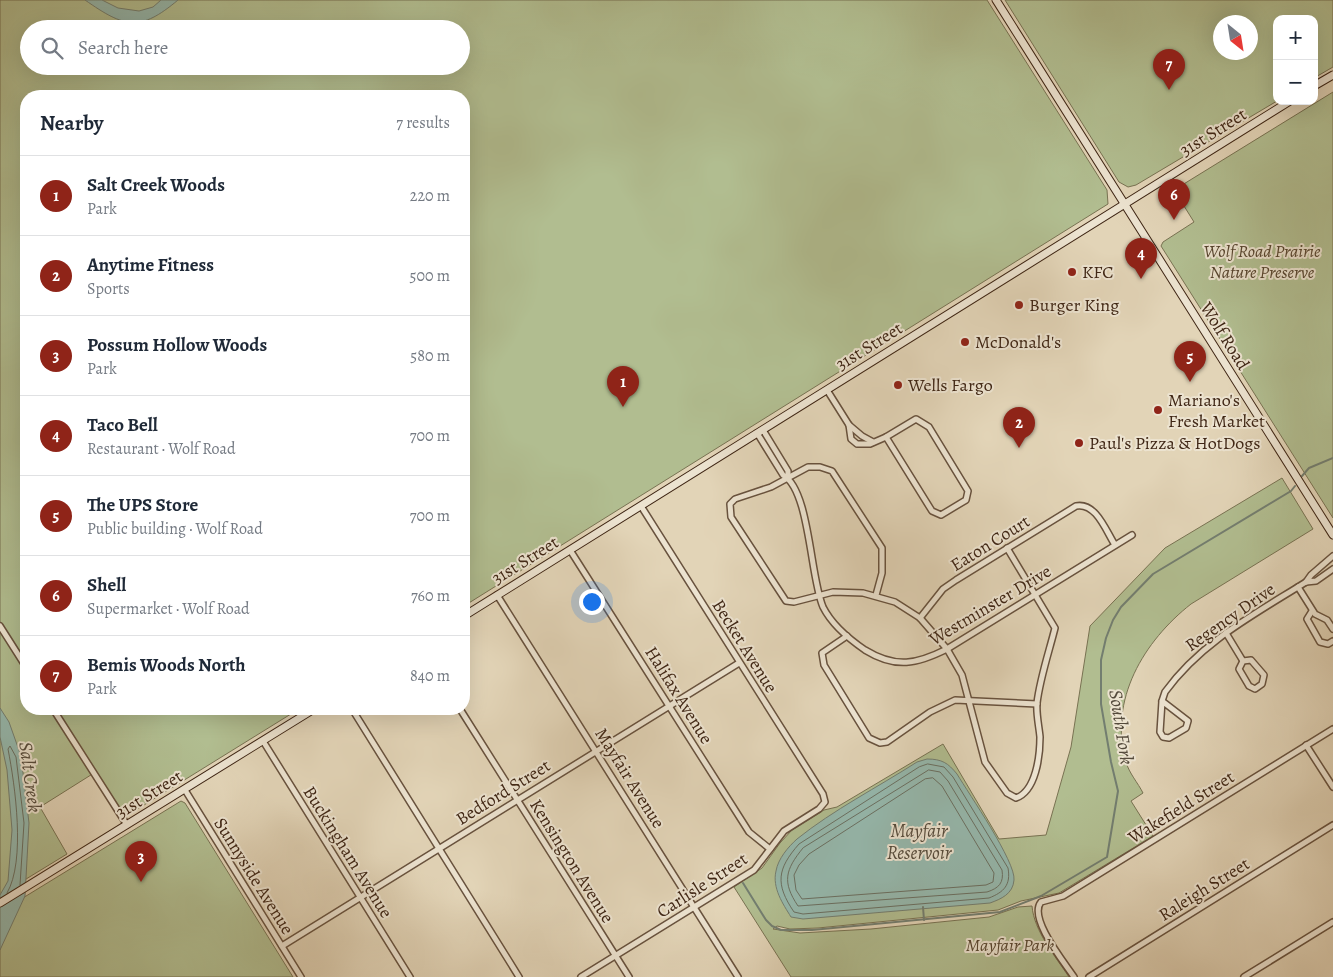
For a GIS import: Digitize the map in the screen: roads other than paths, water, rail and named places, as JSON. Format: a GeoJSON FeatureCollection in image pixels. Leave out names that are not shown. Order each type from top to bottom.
{"type":"FeatureCollection","features":[{"type":"Feature","properties":{"kind":"main road","name":"Wolf Road"},"geometry":{"type":"LineString","coordinates":[[996,0],[1333,535]]}},
{"type":"Feature","properties":{"kind":"main road"},"geometry":{"type":"LineString","coordinates":[[1318,84],[1333,75]]}},
{"type":"Feature","properties":{"kind":"main road","name":"31st Street"},"geometry":{"type":"LineString","coordinates":[[470,612],[1284,105]]}},
{"type":"Feature","properties":{"kind":"main road","name":"31st Street"},"geometry":{"type":"LineString","coordinates":[[0,903],[304,715]]}},
{"type":"Feature","properties":{"kind":"street"},"geometry":{"type":"LineString","coordinates":[[827,390],[849,425],[873,442]]}},
{"type":"Feature","properties":{"kind":"street"},"geometry":{"type":"LineString","coordinates":[[849,425],[850,436],[856,443],[863,445],[886,437],[916,419],[923,422],[967,488],[966,500],[944,514],[934,513],[886,437]]}},
{"type":"Feature","properties":{"kind":"street","name":"Westminster Drive"},"geometry":{"type":"LineString","coordinates":[[760,432],[783,475],[788,478],[798,494],[823,607],[847,636],[873,655],[888,661],[905,663],[925,660],[947,649],[1132,535]]}},
{"type":"Feature","properties":{"kind":"street"},"geometry":{"type":"LineString","coordinates":[[876,595],[882,572],[882,548],[835,474],[826,468],[814,466],[802,469],[771,487],[735,498],[730,504],[729,512],[786,601],[794,602],[820,595],[845,592],[876,595],[895,602],[920,618],[947,649],[962,675],[985,762],[1007,793],[1016,798],[1028,790],[1035,769],[1040,739],[1037,704],[1055,628],[1008,548]]}},
{"type":"Feature","properties":{"kind":"street","name":"Eaton Court"},"geometry":{"type":"LineString","coordinates":[[920,618],[943,589],[1076,506],[1084,505],[1093,510],[1115,545]]}},
{"type":"Feature","properties":{"kind":"street","name":"Becket Avenue"},"geometry":{"type":"LineString","coordinates":[[641,506],[823,794],[824,802]]}},
{"type":"Feature","properties":{"kind":"street","name":"Halifax Avenue"},"geometry":{"type":"LineString","coordinates":[[570,550],[749,832],[770,849]]}},
{"type":"Feature","properties":{"kind":"street","name":"Regency Drive"},"geometry":{"type":"LineString","coordinates":[[1306,582],[1311,575],[1333,556]]}},
{"type":"Feature","properties":{"kind":"street","name":"Regency Drive"},"geometry":{"type":"LineString","coordinates":[[1162,701],[1185,717],[1188,724],[1186,728],[1172,737],[1166,738],[1161,735],[1162,701],[1164,692],[1187,663],[1226,633],[1306,582],[1316,580],[1333,569]]}},
{"type":"Feature","properties":{"kind":"street"},"geometry":{"type":"LineString","coordinates":[[1298,587],[1312,611],[1320,618],[1327,620],[1333,629]]}},
{"type":"Feature","properties":{"kind":"street","name":"Mayfair Avenue"},"geometry":{"type":"LineString","coordinates":[[497,595],[738,977]]}},
{"type":"Feature","properties":{"kind":"street"},"geometry":{"type":"LineString","coordinates":[[1312,611],[1307,619],[1320,642],[1328,644],[1333,641]]}},
{"type":"Feature","properties":{"kind":"street"},"geometry":{"type":"LineString","coordinates":[[0,626],[20,658]]}},
{"type":"Feature","properties":{"kind":"street"},"geometry":{"type":"LineString","coordinates":[[1226,633],[1243,661]]}},
{"type":"Feature","properties":{"kind":"street"},"geometry":{"type":"LineString","coordinates":[[847,636],[822,653],[824,665],[869,738],[876,742],[887,742],[945,703],[955,700],[969,699],[1037,704]]}},
{"type":"Feature","properties":{"kind":"street"},"geometry":{"type":"LineString","coordinates":[[1243,661],[1254,661],[1264,675],[1264,681],[1257,688],[1249,686],[1240,672],[1240,666],[1243,661]]}},
{"type":"Feature","properties":{"kind":"street","name":"Bedford Street"},"geometry":{"type":"LineString","coordinates":[[282,946],[739,662]]}},
{"type":"Feature","properties":{"kind":"street"},"geometry":{"type":"LineString","coordinates":[[56,715],[127,825]]}},
{"type":"Feature","properties":{"kind":"street"},"geometry":{"type":"LineString","coordinates":[[356,715],[519,977]]}},
{"type":"Feature","properties":{"kind":"street","name":"Kensington Avenue"},"geometry":{"type":"LineString","coordinates":[[464,715],[629,977]]}},
{"type":"Feature","properties":{"kind":"street","name":"Wakefield Street"},"geometry":{"type":"LineString","coordinates":[[1074,977],[1040,924],[1037,912],[1041,902],[1063,896],[1333,729]]}},
{"type":"Feature","properties":{"kind":"street","name":"Buckingham Avenue"},"geometry":{"type":"LineString","coordinates":[[262,741],[410,977]]}},
{"type":"Feature","properties":{"kind":"street"},"geometry":{"type":"LineString","coordinates":[[1306,745],[1333,787]]}},
{"type":"Feature","properties":{"kind":"street","name":"Sunnyside Avenue"},"geometry":{"type":"LineString","coordinates":[[185,790],[301,977]]}},
{"type":"Feature","properties":{"kind":"street","name":"Carlisle Street"},"geometry":{"type":"LineString","coordinates":[[581,977],[754,870],[764,860],[770,849],[784,832],[819,809],[824,802]]}},
{"type":"Feature","properties":{"kind":"street","name":"Raleigh Street"},"geometry":{"type":"LineString","coordinates":[[1089,977],[1333,825]]}},
{"type":"Feature","properties":{"kind":"street"},"geometry":{"type":"LineString","coordinates":[[1244,977],[1333,922]]}},
{"type":"Feature","properties":{"kind":"water"},"geometry":{"type":"Polygon","coordinates":[[[85,0],[102,0],[118,8],[139,11],[153,7],[161,0],[178,0],[165,10],[145,20],[120,20],[85,0]]]}},
{"type":"Feature","properties":{"kind":"water"},"geometry":{"type":"Polygon","coordinates":[[[0,708],[9,722],[21,756],[29,823],[25,896],[0,950],[0,895],[8,881],[12,830],[7,770],[0,737],[0,708]]]}},
{"type":"Feature","properties":{"kind":"water","name":"Mayfair Reservoir"},"geometry":{"type":"Polygon","coordinates":[[[927,759],[944,762],[951,767],[981,812],[1013,871],[1014,880],[1009,892],[1002,898],[990,903],[803,919],[791,917],[779,896],[775,877],[777,867],[787,849],[811,828],[841,808],[917,762],[927,759]]]}},
{"type":"Feature","properties":{"kind":"waterway","name":"South Fork"},"geometry":{"type":"LineString","coordinates":[[1302,476],[1309,468],[1333,458]]}},
{"type":"Feature","properties":{"kind":"waterway","name":"South Fork"},"geometry":{"type":"LineString","coordinates":[[743,883],[766,920],[772,926],[781,930],[812,930],[1000,912],[1041,896],[1107,857],[1118,791],[1101,704],[1101,660],[1106,638],[1113,620],[1121,607],[1153,574],[1291,491],[1295,486]]}},
{"type":"Feature","properties":{"kind":"waterway"},"geometry":{"type":"LineString","coordinates":[[923,907],[924,920]]}},
{"type":"Feature","properties":{"kind":"place","name":"Bemis Woods North"},"geometry":{"type":"Point","coordinates":[1169,90]}},
{"type":"Feature","properties":{"kind":"place","name":"Shell"},"geometry":{"type":"Point","coordinates":[1174,220]}},
{"type":"Feature","properties":{"kind":"place","name":"KFC"},"geometry":{"type":"Point","coordinates":[1072,272]}},
{"type":"Feature","properties":{"kind":"place","name":"Taco Bell"},"geometry":{"type":"Point","coordinates":[1141,279]}},
{"type":"Feature","properties":{"kind":"place","name":"Burger King"},"geometry":{"type":"Point","coordinates":[1019,305]}},
{"type":"Feature","properties":{"kind":"place","name":"McDonald's"},"geometry":{"type":"Point","coordinates":[965,342]}},
{"type":"Feature","properties":{"kind":"place","name":"The UPS Store"},"geometry":{"type":"Point","coordinates":[1190,382]}},
{"type":"Feature","properties":{"kind":"place","name":"Wells Fargo"},"geometry":{"type":"Point","coordinates":[898,385]}},
{"type":"Feature","properties":{"kind":"place","name":"Salt Creek Woods"},"geometry":{"type":"Point","coordinates":[623,407]}},
{"type":"Feature","properties":{"kind":"place","name":"Mariano's Fresh Market"},"geometry":{"type":"Point","coordinates":[1158,410]}},
{"type":"Feature","properties":{"kind":"place","name":"Paul's Pizza & HotDogs"},"geometry":{"type":"Point","coordinates":[1079,443]}},
{"type":"Feature","properties":{"kind":"place","name":"Anytime Fitness"},"geometry":{"type":"Point","coordinates":[1019,448]}},
{"type":"Feature","properties":{"kind":"place","name":"Possum Hollow Woods"},"geometry":{"type":"Point","coordinates":[141,882]}},
{"type":"Feature","properties":{"kind":"park label","name":"Wolf Road Prairie Nature Preserve"},"geometry":{"type":"Point","coordinates":[1262,261]}},
{"type":"Feature","properties":{"kind":"park label","name":"Mayfair Park"},"geometry":{"type":"Point","coordinates":[1010,945]}},
{"type":"Feature","properties":{"kind":"water label","name":"Salt Creek"},"geometry":{"type":"Point","coordinates":[31,777]}}]}
